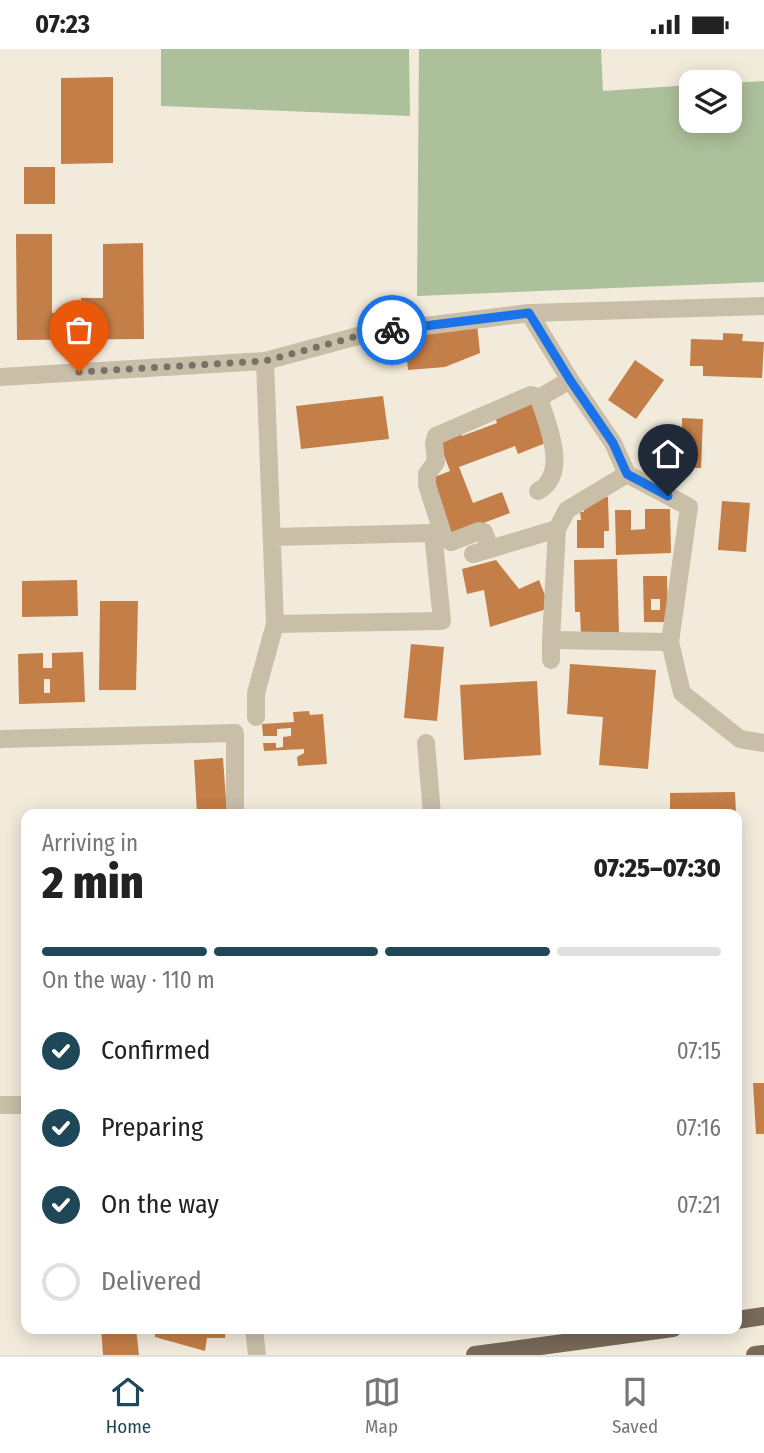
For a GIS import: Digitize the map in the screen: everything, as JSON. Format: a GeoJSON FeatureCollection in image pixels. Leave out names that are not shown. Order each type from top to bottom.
{"type":"FeatureCollection","features":[{"type":"Feature","properties":{"kind":"main road"},"geometry":{"type":"LineString","coordinates":[[742,1319],[764,1316]]}},
{"type":"Feature","properties":{"kind":"main road"},"geometry":{"type":"LineString","coordinates":[[475,1355],[629,1334]]}},
{"type":"Feature","properties":{"kind":"main road"},"geometry":{"type":"LineString","coordinates":[[755,1355],[764,1354]]}},
{"type":"Feature","properties":{"kind":"street"},"geometry":{"type":"LineString","coordinates":[[0,377],[265,361],[369,333],[529,313],[764,306]]}},
{"type":"Feature","properties":{"kind":"street"},"geometry":{"type":"LineString","coordinates":[[529,313],[613,443],[627,474],[688,507],[670,642],[682,693],[740,739],[764,743]]}},
{"type":"Feature","properties":{"kind":"street"},"geometry":{"type":"LineString","coordinates":[[256,717],[256,693],[275,624],[265,361]]}},
{"type":"Feature","properties":{"kind":"street"},"geometry":{"type":"LineString","coordinates":[[557,529],[482,552],[484,532],[479,531],[451,541],[444,538],[427,485],[427,474],[436,462],[433,443],[436,436],[531,395],[540,398],[570,380]]}},
{"type":"Feature","properties":{"kind":"street"},"geometry":{"type":"LineString","coordinates":[[538,491],[546,487],[553,473],[554,457],[540,398]]}},
{"type":"Feature","properties":{"kind":"street"},"geometry":{"type":"LineString","coordinates":[[551,660],[557,529],[567,510],[627,474]]}},
{"type":"Feature","properties":{"kind":"street"},"geometry":{"type":"LineString","coordinates":[[273,537],[433,533],[442,621],[275,624]]}},
{"type":"Feature","properties":{"kind":"street"},"geometry":{"type":"LineString","coordinates":[[551,640],[670,642]]}},
{"type":"Feature","properties":{"kind":"street"},"geometry":{"type":"LineString","coordinates":[[0,739],[235,733],[235,809]]}},
{"type":"Feature","properties":{"kind":"street"},"geometry":{"type":"LineString","coordinates":[[426,743],[432,809]]}},
{"type":"Feature","properties":{"kind":"street"},"geometry":{"type":"LineString","coordinates":[[0,1105],[21,1105]]}},
{"type":"Feature","properties":{"kind":"street"},"geometry":{"type":"LineString","coordinates":[[255,1334],[257,1355]]}},
{"type":"Feature","properties":{"kind":"green space"},"geometry":{"type":"Polygon","coordinates":[[[161,49],[409,49],[410,116],[161,106],[161,49]]]}},
{"type":"Feature","properties":{"kind":"green space"},"geometry":{"type":"Polygon","coordinates":[[[419,49],[601,49],[603,91],[679,86],[679,133],[742,133],[742,82],[764,81],[764,282],[417,296],[419,49]]]}},
{"type":"Feature","properties":{"kind":"building"},"geometry":{"type":"Polygon","coordinates":[[[113,77],[113,163],[61,164],[61,78],[113,77]]]}},
{"type":"Feature","properties":{"kind":"building"},"geometry":{"type":"Polygon","coordinates":[[[24,167],[55,167],[55,204],[24,204],[24,167]]]}},
{"type":"Feature","properties":{"kind":"building"},"geometry":{"type":"Polygon","coordinates":[[[16,234],[52,234],[52,313],[81,313],[81,298],[103,298],[103,244],[143,243],[144,339],[17,340],[16,234]]]}},
{"type":"Feature","properties":{"kind":"building"},"geometry":{"type":"Polygon","coordinates":[[[477,324],[480,353],[445,367],[408,370],[404,330],[477,324]]]}},
{"type":"Feature","properties":{"kind":"building"},"geometry":{"type":"Polygon","coordinates":[[[723,333],[743,334],[742,341],[764,342],[762,378],[703,376],[703,366],[690,366],[691,339],[723,340],[723,333]]]}},
{"type":"Feature","properties":{"kind":"building"},"geometry":{"type":"Polygon","coordinates":[[[635,360],[664,380],[636,419],[608,400],[635,360]]]}},
{"type":"Feature","properties":{"kind":"building"},"geometry":{"type":"Polygon","coordinates":[[[383,396],[389,439],[301,449],[296,406],[383,396]]]}},
{"type":"Feature","properties":{"kind":"building"},"geometry":{"type":"Polygon","coordinates":[[[531,399],[548,442],[518,454],[515,446],[459,467],[473,503],[502,492],[510,513],[449,536],[432,478],[450,471],[438,440],[461,431],[462,436],[497,423],[494,414],[531,399]]]}},
{"type":"Feature","properties":{"kind":"building"},"geometry":{"type":"Polygon","coordinates":[[[682,418],[703,419],[701,468],[681,468],[682,418]]]}},
{"type":"Feature","properties":{"kind":"building"},"geometry":{"type":"Polygon","coordinates":[[[594,497],[608,497],[609,531],[604,531],[604,548],[577,548],[577,520],[581,520],[580,512],[584,512],[584,505],[594,497]]]}},
{"type":"Feature","properties":{"kind":"building"},"geometry":{"type":"Polygon","coordinates":[[[722,501],[750,503],[746,552],[718,550],[722,501]]]}},
{"type":"Feature","properties":{"kind":"building"},"geometry":{"type":"Polygon","coordinates":[[[645,509],[670,509],[671,553],[616,555],[615,510],[631,510],[631,530],[645,529],[645,509]]]}},
{"type":"Feature","properties":{"kind":"building"},"geometry":{"type":"Polygon","coordinates":[[[617,559],[619,634],[581,635],[580,612],[575,612],[574,560],[617,559]]]}},
{"type":"Feature","properties":{"kind":"building"},"geometry":{"type":"Polygon","coordinates":[[[496,560],[519,589],[539,580],[550,608],[490,627],[484,590],[467,594],[462,569],[496,560]]]}},
{"type":"Feature","properties":{"kind":"building"},"geometry":{"type":"Polygon","coordinates":[[[643,576],[667,576],[668,622],[644,622],[643,576]],[[651,599],[651,610],[660,610],[660,599],[651,599]]]}},
{"type":"Feature","properties":{"kind":"building"},"geometry":{"type":"Polygon","coordinates":[[[77,580],[78,616],[22,617],[22,581],[77,580]]]}},
{"type":"Feature","properties":{"kind":"building"},"geometry":{"type":"Polygon","coordinates":[[[100,601],[138,601],[136,690],[99,690],[100,601]]]}},
{"type":"Feature","properties":{"kind":"building"},"geometry":{"type":"Polygon","coordinates":[[[411,644],[444,647],[437,721],[404,718],[411,644]]]}},
{"type":"Feature","properties":{"kind":"building"},"geometry":{"type":"Polygon","coordinates":[[[83,652],[85,702],[19,704],[18,654],[43,653],[43,668],[52,668],[52,653],[83,652]],[[44,679],[44,693],[50,693],[50,679],[44,679]]]}},
{"type":"Feature","properties":{"kind":"building"},"geometry":{"type":"Polygon","coordinates":[[[570,664],[656,670],[648,769],[599,765],[603,717],[567,714],[570,664]]]}},
{"type":"Feature","properties":{"kind":"building"},"geometry":{"type":"Polygon","coordinates":[[[537,681],[541,755],[464,760],[460,685],[537,681]]]}},
{"type":"Feature","properties":{"kind":"building"},"geometry":{"type":"Polygon","coordinates":[[[309,711],[310,715],[323,714],[327,764],[298,766],[297,757],[304,753],[304,749],[264,751],[263,743],[276,743],[276,748],[283,747],[283,737],[291,736],[291,728],[277,729],[277,736],[263,736],[262,724],[294,722],[293,712],[309,711]]]}},
{"type":"Feature","properties":{"kind":"building"},"geometry":{"type":"Polygon","coordinates":[[[223,758],[227,809],[197,809],[194,760],[223,758]]]}},
{"type":"Feature","properties":{"kind":"building"},"geometry":{"type":"Polygon","coordinates":[[[735,792],[736,809],[670,809],[670,793],[735,792]]]}},
{"type":"Feature","properties":{"kind":"building"},"geometry":{"type":"Polygon","coordinates":[[[753,1083],[764,1083],[764,1134],[756,1134],[753,1083]]]}},
{"type":"Feature","properties":{"kind":"building"},"geometry":{"type":"Polygon","coordinates":[[[101,1334],[137,1334],[139,1355],[103,1355],[101,1334]]]}},
{"type":"Feature","properties":{"kind":"building"},"geometry":{"type":"Polygon","coordinates":[[[155,1334],[225,1334],[225,1338],[207,1338],[205,1351],[155,1337],[155,1334]]]}},
{"type":"Feature","properties":{"kind":"way so far"},"geometry":{"type":"LineString","coordinates":[[79,372],[265,361],[369,333],[392,330]]}},
{"type":"Feature","properties":{"kind":"route"},"geometry":{"type":"LineString","coordinates":[[392,330],[529,313],[613,443],[627,474],[668,496]]}}]}
